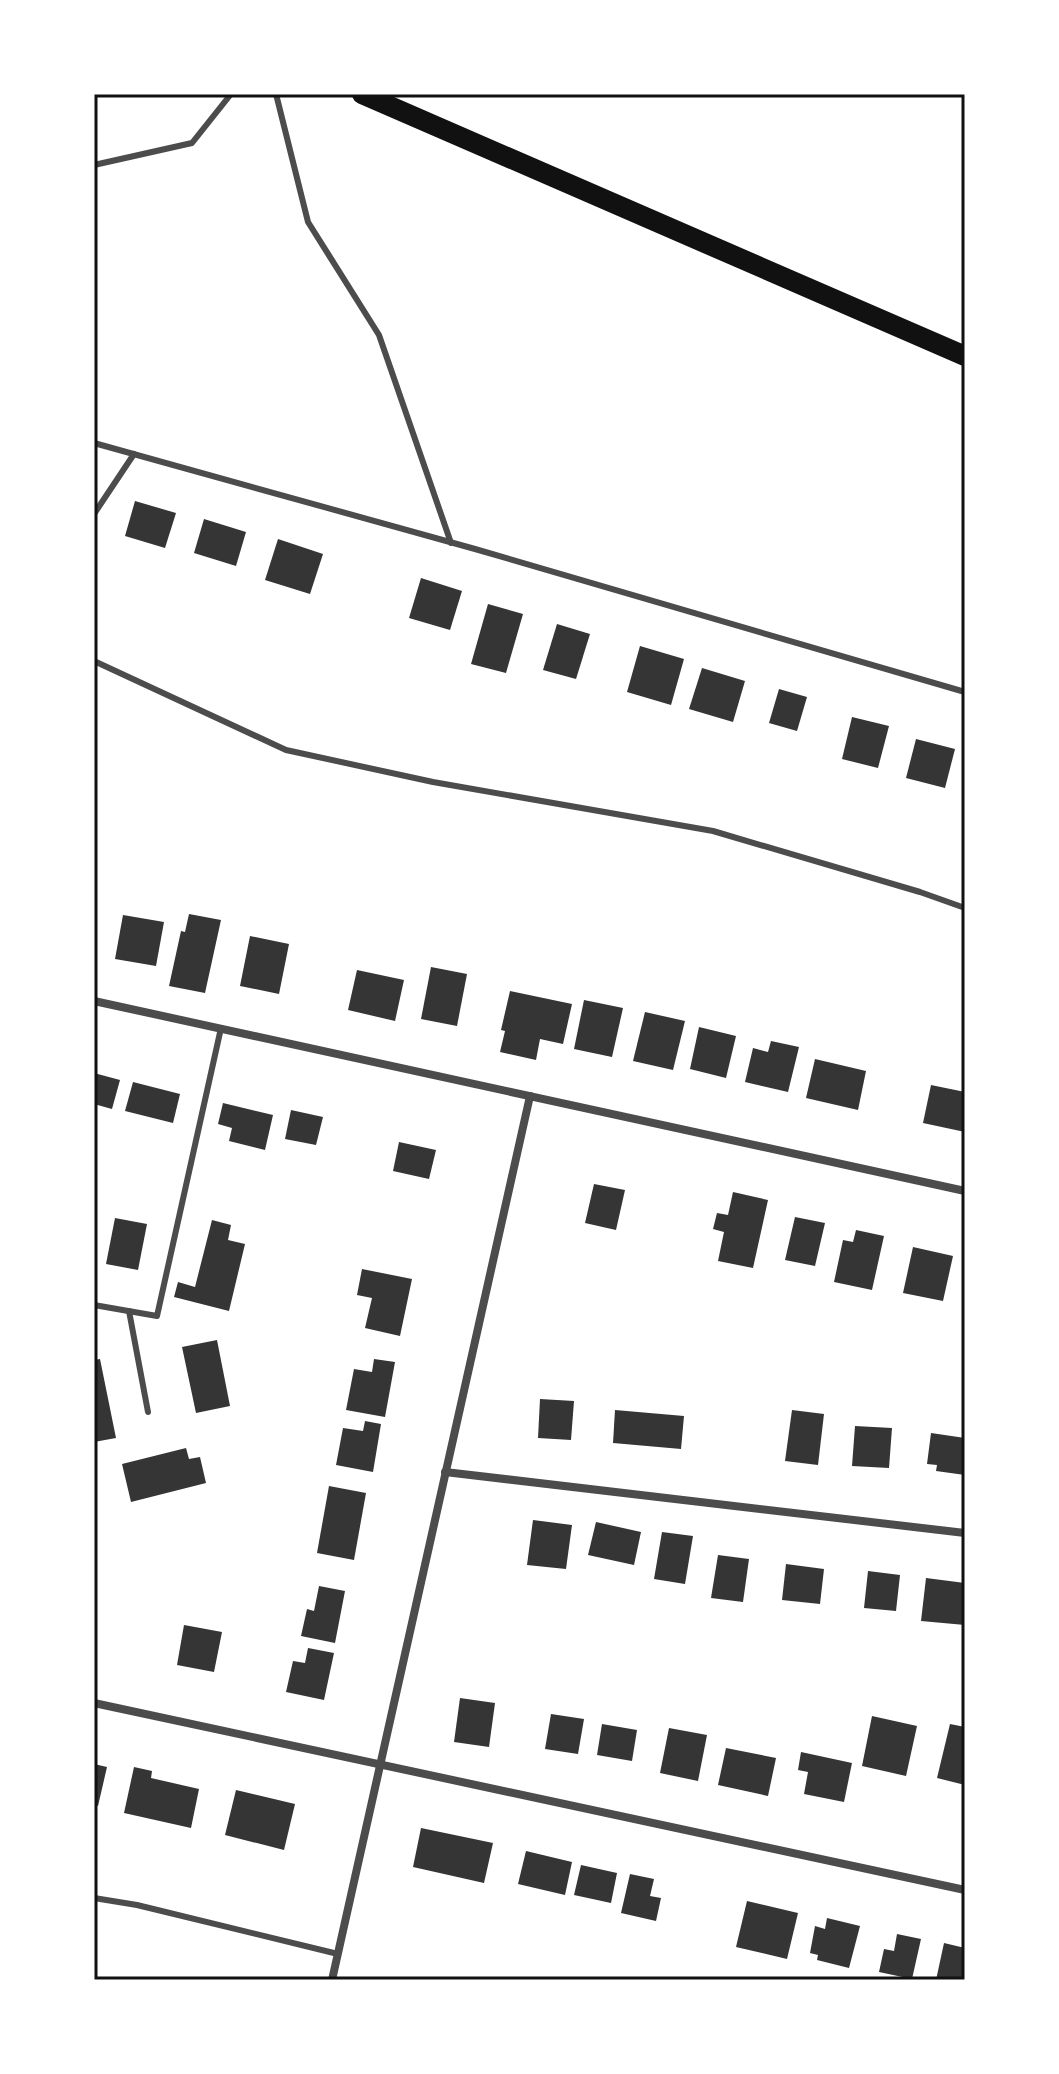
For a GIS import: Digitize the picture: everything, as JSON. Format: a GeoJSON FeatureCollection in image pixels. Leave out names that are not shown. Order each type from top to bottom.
{"type":"FeatureCollection","features":[{"type":"Feature","properties":{"kind":"main road"},"geometry":{"type":"LineString","coordinates":[[362,94],[965,356]]}},
{"type":"Feature","properties":{"kind":"street"},"geometry":{"type":"LineString","coordinates":[[94,1001],[965,1191]]}},
{"type":"Feature","properties":{"kind":"street"},"geometry":{"type":"LineString","coordinates":[[332,1980],[530,1096]]}},
{"type":"Feature","properties":{"kind":"street"},"geometry":{"type":"LineString","coordinates":[[445,1472],[965,1533]]}},
{"type":"Feature","properties":{"kind":"street"},"geometry":{"type":"LineString","coordinates":[[94,1703],[965,1890]]}},
{"type":"Feature","properties":{"kind":"lane"},"geometry":{"type":"LineString","coordinates":[[94,165],[192,143],[231,94]]}},
{"type":"Feature","properties":{"kind":"lane"},"geometry":{"type":"LineString","coordinates":[[276,94],[308,222],[379,335],[451,543]]}},
{"type":"Feature","properties":{"kind":"lane"},"geometry":{"type":"LineString","coordinates":[[94,443],[965,692]]}},
{"type":"Feature","properties":{"kind":"lane"},"geometry":{"type":"LineString","coordinates":[[94,514],[134,454]]}},
{"type":"Feature","properties":{"kind":"lane"},"geometry":{"type":"LineString","coordinates":[[94,661],[286,750],[433,782],[713,831],[965,908]]}},
{"type":"Feature","properties":{"kind":"lane"},"geometry":{"type":"LineString","coordinates":[[94,1305],[157,1316],[221,1028]]}},
{"type":"Feature","properties":{"kind":"lane"},"geometry":{"type":"LineString","coordinates":[[129,1311],[148,1412]]}},
{"type":"Feature","properties":{"kind":"lane"},"geometry":{"type":"LineString","coordinates":[[94,1898],[137,1905],[338,1954]]}},
{"type":"Feature","properties":{"kind":"building"},"geometry":{"type":"Polygon","coordinates":[[[135,501],[176,513],[165,548],[125,536],[135,501]]]}},
{"type":"Feature","properties":{"kind":"building"},"geometry":{"type":"Polygon","coordinates":[[[204,519],[246,532],[236,566],[194,553],[204,519]]]}},
{"type":"Feature","properties":{"kind":"building"},"geometry":{"type":"Polygon","coordinates":[[[278,539],[323,554],[310,594],[265,580],[278,539]]]}},
{"type":"Feature","properties":{"kind":"building"},"geometry":{"type":"Polygon","coordinates":[[[421,578],[462,591],[450,630],[409,618],[421,578]]]}},
{"type":"Feature","properties":{"kind":"building"},"geometry":{"type":"Polygon","coordinates":[[[488,604],[523,614],[506,673],[471,664],[488,604]]]}},
{"type":"Feature","properties":{"kind":"building"},"geometry":{"type":"Polygon","coordinates":[[[557,624],[590,634],[576,679],[543,670],[557,624]]]}},
{"type":"Feature","properties":{"kind":"building"},"geometry":{"type":"Polygon","coordinates":[[[640,646],[684,659],[671,705],[627,692],[640,646]]]}},
{"type":"Feature","properties":{"kind":"building"},"geometry":{"type":"Polygon","coordinates":[[[702,668],[745,681],[733,722],[689,709],[702,668]]]}},
{"type":"Feature","properties":{"kind":"building"},"geometry":{"type":"Polygon","coordinates":[[[779,689],[807,697],[797,731],[769,723],[779,689]]]}},
{"type":"Feature","properties":{"kind":"building"},"geometry":{"type":"Polygon","coordinates":[[[852,717],[889,726],[878,768],[842,759],[852,717]]]}},
{"type":"Feature","properties":{"kind":"building"},"geometry":{"type":"Polygon","coordinates":[[[916,739],[955,749],[945,788],[906,778],[916,739]]]}},
{"type":"Feature","properties":{"kind":"building"},"geometry":{"type":"Polygon","coordinates":[[[189,914],[221,920],[205,993],[169,986],[181,931],[185,932],[189,914]]]}},
{"type":"Feature","properties":{"kind":"building"},"geometry":{"type":"Polygon","coordinates":[[[123,915],[164,922],[156,966],[115,959],[123,915]]]}},
{"type":"Feature","properties":{"kind":"building"},"geometry":{"type":"Polygon","coordinates":[[[250,936],[289,944],[279,994],[240,986],[250,936]]]}},
{"type":"Feature","properties":{"kind":"building"},"geometry":{"type":"Polygon","coordinates":[[[431,967],[467,974],[457,1026],[421,1019],[431,967]]]}},
{"type":"Feature","properties":{"kind":"building"},"geometry":{"type":"Polygon","coordinates":[[[357,970],[404,980],[395,1021],[348,1010],[357,970]]]}},
{"type":"Feature","properties":{"kind":"building"},"geometry":{"type":"Polygon","coordinates":[[[510,991],[572,1004],[563,1044],[540,1039],[536,1060],[500,1052],[505,1031],[501,1030],[510,991]]]}},
{"type":"Feature","properties":{"kind":"building"},"geometry":{"type":"Polygon","coordinates":[[[584,1000],[623,1008],[612,1057],[574,1049],[584,1000]]]}},
{"type":"Feature","properties":{"kind":"building"},"geometry":{"type":"Polygon","coordinates":[[[645,1012],[685,1021],[673,1070],[633,1061],[645,1012]]]}},
{"type":"Feature","properties":{"kind":"building"},"geometry":{"type":"Polygon","coordinates":[[[699,1027],[736,1036],[726,1078],[690,1069],[699,1027]]]}},
{"type":"Feature","properties":{"kind":"building"},"geometry":{"type":"Polygon","coordinates":[[[771,1041],[799,1047],[788,1092],[745,1082],[753,1048],[768,1052],[771,1041]]]}},
{"type":"Feature","properties":{"kind":"building"},"geometry":{"type":"Polygon","coordinates":[[[815,1059],[866,1071],[858,1110],[806,1098],[815,1059]]]}},
{"type":"Feature","properties":{"kind":"building"},"geometry":{"type":"Polygon","coordinates":[[[94,1073],[120,1080],[112,1109],[94,1104],[94,1073]]]}},
{"type":"Feature","properties":{"kind":"building"},"geometry":{"type":"Polygon","coordinates":[[[133,1082],[180,1094],[173,1123],[125,1111],[133,1082]]]}},
{"type":"Feature","properties":{"kind":"building"},"geometry":{"type":"Polygon","coordinates":[[[931,1085],[965,1092],[965,1132],[923,1123],[931,1085]]]}},
{"type":"Feature","properties":{"kind":"building"},"geometry":{"type":"Polygon","coordinates":[[[223,1103],[273,1115],[265,1150],[229,1141],[232,1128],[218,1124],[223,1103]]]}},
{"type":"Feature","properties":{"kind":"building"},"geometry":{"type":"Polygon","coordinates":[[[291,1110],[323,1117],[316,1145],[285,1139],[291,1110]]]}},
{"type":"Feature","properties":{"kind":"building"},"geometry":{"type":"Polygon","coordinates":[[[399,1142],[436,1150],[429,1179],[393,1171],[399,1142]]]}},
{"type":"Feature","properties":{"kind":"building"},"geometry":{"type":"Polygon","coordinates":[[[594,1184],[625,1190],[616,1230],[585,1223],[594,1184]]]}},
{"type":"Feature","properties":{"kind":"building"},"geometry":{"type":"Polygon","coordinates":[[[733,1192],[768,1200],[753,1268],[718,1261],[724,1232],[713,1229],[717,1213],[728,1215],[733,1192]]]}},
{"type":"Feature","properties":{"kind":"building"},"geometry":{"type":"Polygon","coordinates":[[[795,1217],[825,1223],[815,1266],[785,1260],[795,1217]]]}},
{"type":"Feature","properties":{"kind":"building"},"geometry":{"type":"Polygon","coordinates":[[[115,1218],[147,1224],[138,1270],[106,1264],[115,1218]]]}},
{"type":"Feature","properties":{"kind":"building"},"geometry":{"type":"Polygon","coordinates":[[[212,1220],[231,1225],[228,1240],[245,1244],[229,1311],[174,1297],[178,1282],[195,1287],[212,1220]]]}},
{"type":"Feature","properties":{"kind":"building"},"geometry":{"type":"Polygon","coordinates":[[[856,1230],[884,1236],[872,1290],[834,1282],[843,1240],[853,1242],[856,1230]]]}},
{"type":"Feature","properties":{"kind":"building"},"geometry":{"type":"Polygon","coordinates":[[[913,1247],[953,1256],[943,1301],[903,1293],[913,1247]]]}},
{"type":"Feature","properties":{"kind":"building"},"geometry":{"type":"Polygon","coordinates":[[[362,1269],[412,1279],[400,1336],[365,1328],[372,1298],[357,1295],[362,1269]]]}},
{"type":"Feature","properties":{"kind":"building"},"geometry":{"type":"Polygon","coordinates":[[[217,1340],[230,1406],[196,1413],[182,1347],[217,1340]]]}},
{"type":"Feature","properties":{"kind":"building"},"geometry":{"type":"Polygon","coordinates":[[[100,1359],[116,1438],[94,1442],[94,1360],[100,1359]]]}},
{"type":"Feature","properties":{"kind":"building"},"geometry":{"type":"Polygon","coordinates":[[[374,1359],[395,1362],[385,1417],[346,1410],[354,1369],[372,1372],[374,1359]]]}},
{"type":"Feature","properties":{"kind":"building"},"geometry":{"type":"Polygon","coordinates":[[[540,1399],[574,1401],[571,1440],[538,1438],[540,1399]]]}},
{"type":"Feature","properties":{"kind":"building"},"geometry":{"type":"Polygon","coordinates":[[[615,1410],[684,1416],[681,1449],[613,1443],[615,1410]]]}},
{"type":"Feature","properties":{"kind":"building"},"geometry":{"type":"Polygon","coordinates":[[[792,1410],[824,1414],[818,1465],[785,1461],[792,1410]]]}},
{"type":"Feature","properties":{"kind":"building"},"geometry":{"type":"Polygon","coordinates":[[[365,1421],[381,1424],[373,1472],[336,1465],[343,1428],[363,1431],[365,1421]]]}},
{"type":"Feature","properties":{"kind":"building"},"geometry":{"type":"Polygon","coordinates":[[[855,1426],[892,1428],[889,1468],[852,1466],[855,1426]]]}},
{"type":"Feature","properties":{"kind":"building"},"geometry":{"type":"Polygon","coordinates":[[[931,1433],[965,1438],[965,1475],[936,1471],[937,1465],[927,1464],[931,1433]]]}},
{"type":"Feature","properties":{"kind":"building"},"geometry":{"type":"Polygon","coordinates":[[[186,1448],[189,1459],[200,1457],[206,1483],[131,1502],[122,1464],[186,1448]]]}},
{"type":"Feature","properties":{"kind":"building"},"geometry":{"type":"Polygon","coordinates":[[[329,1486],[366,1493],[354,1560],[317,1553],[329,1486]]]}},
{"type":"Feature","properties":{"kind":"building"},"geometry":{"type":"Polygon","coordinates":[[[533,1520],[572,1525],[566,1569],[527,1565],[533,1520]]]}},
{"type":"Feature","properties":{"kind":"building"},"geometry":{"type":"Polygon","coordinates":[[[596,1522],[641,1532],[634,1565],[588,1555],[596,1522]]]}},
{"type":"Feature","properties":{"kind":"building"},"geometry":{"type":"Polygon","coordinates":[[[662,1532],[693,1536],[685,1584],[654,1579],[662,1532]]]}},
{"type":"Feature","properties":{"kind":"building"},"geometry":{"type":"Polygon","coordinates":[[[718,1555],[749,1559],[743,1602],[711,1598],[718,1555]]]}},
{"type":"Feature","properties":{"kind":"building"},"geometry":{"type":"Polygon","coordinates":[[[786,1564],[824,1569],[820,1604],[782,1600],[786,1564]]]}},
{"type":"Feature","properties":{"kind":"building"},"geometry":{"type":"Polygon","coordinates":[[[868,1571],[900,1575],[896,1611],[864,1608],[868,1571]]]}},
{"type":"Feature","properties":{"kind":"building"},"geometry":{"type":"Polygon","coordinates":[[[926,1578],[965,1583],[965,1625],[921,1621],[926,1578]]]}},
{"type":"Feature","properties":{"kind":"building"},"geometry":{"type":"Polygon","coordinates":[[[319,1586],[345,1591],[335,1643],[301,1636],[307,1609],[314,1611],[319,1586]]]}},
{"type":"Feature","properties":{"kind":"building"},"geometry":{"type":"Polygon","coordinates":[[[184,1625],[222,1632],[214,1672],[177,1665],[184,1625]]]}},
{"type":"Feature","properties":{"kind":"building"},"geometry":{"type":"Polygon","coordinates":[[[308,1648],[334,1653],[324,1700],[286,1692],[293,1661],[305,1663],[308,1648]]]}},
{"type":"Feature","properties":{"kind":"building"},"geometry":{"type":"Polygon","coordinates":[[[460,1698],[495,1703],[489,1747],[454,1742],[460,1698]]]}},
{"type":"Feature","properties":{"kind":"building"},"geometry":{"type":"Polygon","coordinates":[[[551,1714],[584,1719],[578,1754],[545,1749],[551,1714]]]}},
{"type":"Feature","properties":{"kind":"building"},"geometry":{"type":"Polygon","coordinates":[[[872,1716],[917,1726],[906,1776],[862,1766],[872,1716]]]}},
{"type":"Feature","properties":{"kind":"building"},"geometry":{"type":"Polygon","coordinates":[[[602,1724],[637,1730],[632,1761],[597,1755],[602,1724]]]}},
{"type":"Feature","properties":{"kind":"building"},"geometry":{"type":"Polygon","coordinates":[[[950,1724],[965,1727],[965,1785],[937,1778],[950,1724]]]}},
{"type":"Feature","properties":{"kind":"building"},"geometry":{"type":"Polygon","coordinates":[[[669,1728],[707,1735],[698,1781],[660,1773],[669,1728]]]}},
{"type":"Feature","properties":{"kind":"building"},"geometry":{"type":"Polygon","coordinates":[[[726,1748],[776,1758],[768,1796],[718,1785],[726,1748]]]}},
{"type":"Feature","properties":{"kind":"building"},"geometry":{"type":"Polygon","coordinates":[[[801,1752],[852,1763],[844,1802],[804,1794],[808,1772],[798,1770],[801,1752]]]}},
{"type":"Feature","properties":{"kind":"building"},"geometry":{"type":"Polygon","coordinates":[[[94,1764],[107,1767],[98,1806],[94,1805],[94,1764]]]}},
{"type":"Feature","properties":{"kind":"building"},"geometry":{"type":"Polygon","coordinates":[[[134,1767],[152,1771],[151,1778],[199,1789],[191,1828],[124,1813],[134,1767]]]}},
{"type":"Feature","properties":{"kind":"building"},"geometry":{"type":"Polygon","coordinates":[[[236,1790],[295,1804],[284,1850],[225,1835],[236,1790]]]}},
{"type":"Feature","properties":{"kind":"building"},"geometry":{"type":"Polygon","coordinates":[[[421,1828],[493,1843],[484,1883],[413,1867],[421,1828]]]}},
{"type":"Feature","properties":{"kind":"building"},"geometry":{"type":"Polygon","coordinates":[[[526,1851],[572,1862],[565,1895],[518,1884],[526,1851]]]}},
{"type":"Feature","properties":{"kind":"building"},"geometry":{"type":"Polygon","coordinates":[[[581,1865],[617,1873],[611,1903],[574,1895],[581,1865]]]}},
{"type":"Feature","properties":{"kind":"building"},"geometry":{"type":"Polygon","coordinates":[[[630,1874],[654,1879],[650,1896],[661,1898],[656,1921],[621,1913],[630,1874]]]}},
{"type":"Feature","properties":{"kind":"building"},"geometry":{"type":"Polygon","coordinates":[[[747,1901],[798,1913],[787,1959],[736,1947],[747,1901]]]}},
{"type":"Feature","properties":{"kind":"building"},"geometry":{"type":"Polygon","coordinates":[[[827,1918],[860,1926],[849,1968],[817,1960],[818,1955],[810,1953],[815,1926],[825,1929],[827,1918]]]}},
{"type":"Feature","properties":{"kind":"building"},"geometry":{"type":"Polygon","coordinates":[[[897,1934],[921,1939],[912,1979],[879,1972],[884,1949],[894,1951],[897,1934]]]}},
{"type":"Feature","properties":{"kind":"building"},"geometry":{"type":"Polygon","coordinates":[[[944,1943],[965,1948],[965,1980],[936,1980],[944,1943]]]}}]}
